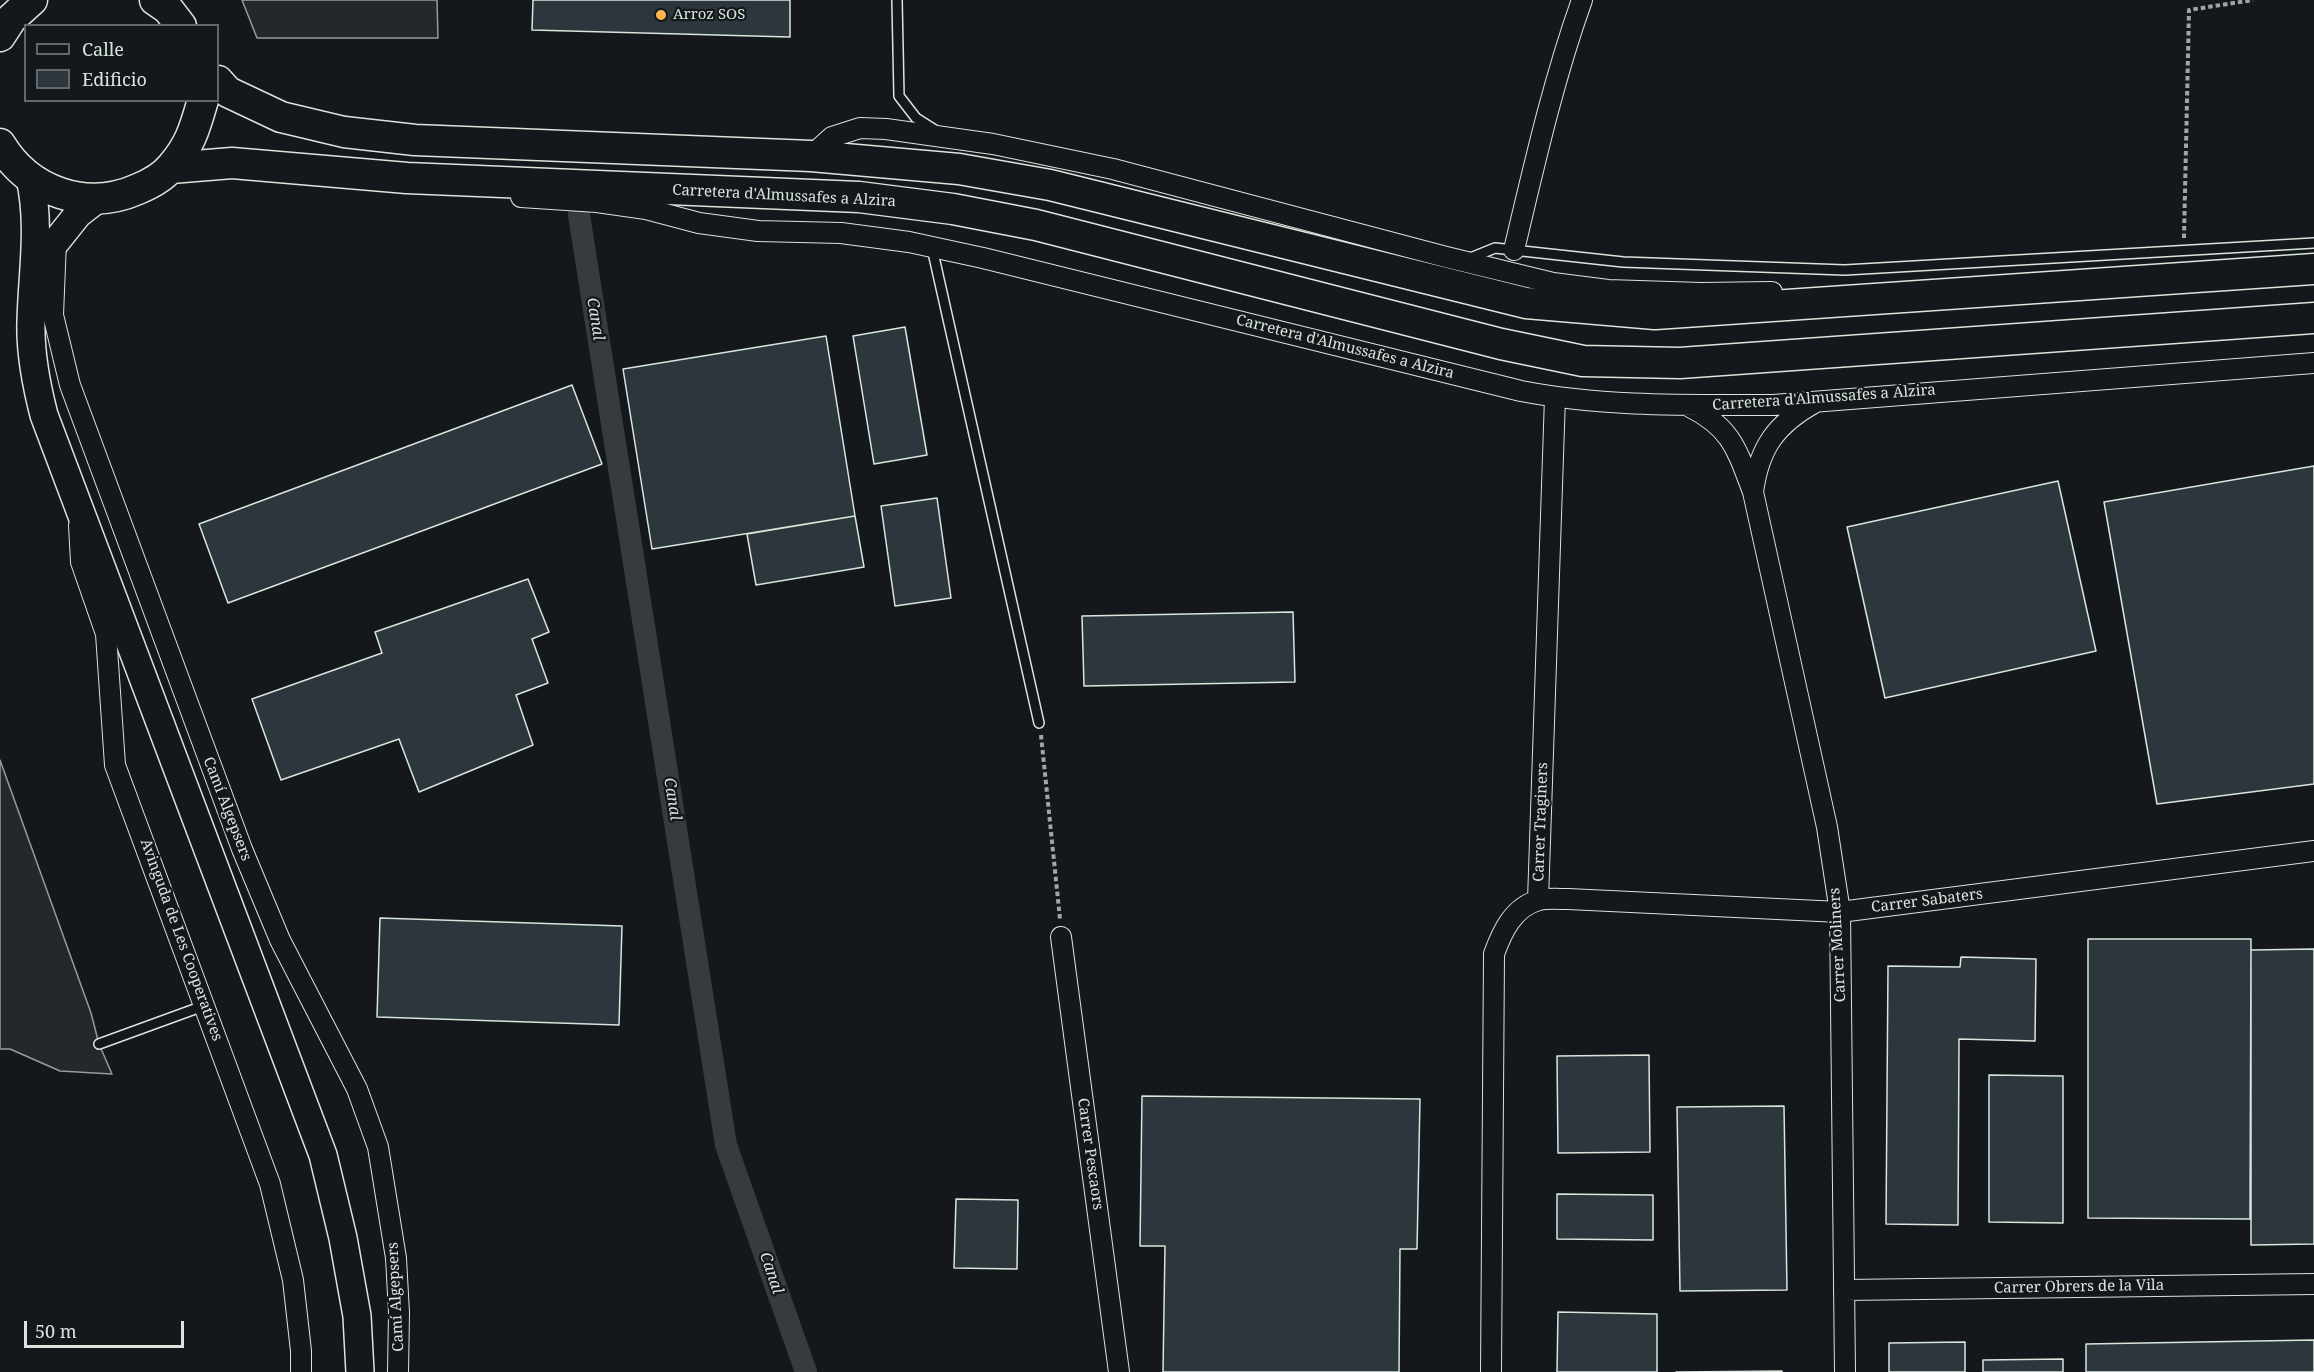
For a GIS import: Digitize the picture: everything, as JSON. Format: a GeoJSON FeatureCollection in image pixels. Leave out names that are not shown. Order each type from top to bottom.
{"type":"FeatureCollection","features":[{"type":"Feature","properties":{"kind":"main road"},"geometry":{"type":"LineString","coordinates":[[0,36],[11,19],[32,0]]}},
{"type":"Feature","properties":{"kind":"main road"},"geometry":{"type":"LineString","coordinates":[[219,82],[228,92],[281,117],[344,132],[415,140],[811,156],[959,169],[1050,185],[1526,303],[1655,314],[2314,269]]}},
{"type":"Feature","properties":{"kind":"main road"},"geometry":{"type":"LineString","coordinates":[[3,153],[30,178],[50,190],[73,197],[96,200],[124,196],[149,185],[171,168],[193,137],[202,102]]}},
{"type":"Feature","properties":{"kind":"main road","name":"Carretera d'Almussafes a Alzira"},"geometry":{"type":"LineString","coordinates":[[171,168],[232,164],[386,177],[859,197],[954,209],[1036,225],[1501,344],[1583,361],[1680,363],[2314,318]]}},
{"type":"Feature","properties":{"kind":"main road"},"geometry":{"type":"LineString","coordinates":[[30,178],[35,202],[32,356],[36,386],[44,415],[323,1155],[343,1238],[357,1316],[360,1372]]}},
{"type":"Feature","properties":{"kind":"main road"},"geometry":{"type":"LineString","coordinates":[[35,268],[78,214],[96,200]]}},
{"type":"Feature","properties":{"kind":"street"},"geometry":{"type":"LineString","coordinates":[[1514,250],[1536,156],[1570,33],[1582,0]]}},
{"type":"Feature","properties":{"kind":"street"},"geometry":{"type":"LineString","coordinates":[[811,156],[832,137],[860,128],[886,129],[993,144],[1113,169],[1553,283],[1608,290],[1701,293],[1800,292],[1833,301]]}},
{"type":"Feature","properties":{"kind":"street","name":"Carretera d'Almussafes a Alzira"},"geometry":{"type":"LineString","coordinates":[[386,177],[467,194],[597,202],[646,209],[699,223],[758,231],[841,233],[909,242],[983,258],[1360,352],[1555,397],[1586,401],[1689,406],[1773,405],[1821,399],[2314,363]]}},
{"type":"Feature","properties":{"kind":"street","name":"Camí Algepsers"},"geometry":{"type":"LineString","coordinates":[[56,242],[53,315],[70,385],[242,849],[280,940],[357,1089],[378,1147],[396,1258],[399,1313],[398,1372]]}},
{"type":"Feature","properties":{"kind":"street","name":"Carrer Traginers"},"geometry":{"type":"LineString","coordinates":[[1491,1372],[1494,954],[1503,930],[1519,910],[1538,900],[1555,397]]}},
{"type":"Feature","properties":{"kind":"street","name":"Carrer Moliners"},"geometry":{"type":"LineString","coordinates":[[1753,492],[1756,468],[1767,442],[1794,414],[1821,399]]}},
{"type":"Feature","properties":{"kind":"street","name":"Carrer Moliners"},"geometry":{"type":"LineString","coordinates":[[1689,406],[1708,416],[1726,432],[1739,455],[1753,492],[1827,827],[1840,912],[1845,1372]]}},
{"type":"Feature","properties":{"kind":"street","name":"Avinguda de Les Cooperatives"},"geometry":{"type":"LineString","coordinates":[[78,504],[81,562],[106,634],[115,765],[206,1005],[270,1184],[293,1280],[301,1351],[301,1372]]}},
{"type":"Feature","properties":{"kind":"street","name":"Carrer Sabaters"},"geometry":{"type":"LineString","coordinates":[[1538,900],[1568,899],[1840,912],[2314,851]]}},
{"type":"Feature","properties":{"kind":"street","name":"Carrer Pescaors"},"geometry":{"type":"LineString","coordinates":[[1061,937],[1119,1372]]}},
{"type":"Feature","properties":{"kind":"street","name":"Carrer Obrers de la Vila"},"geometry":{"type":"LineString","coordinates":[[1844,1290],[2314,1284]]}},
{"type":"Feature","properties":{"kind":"lane"},"geometry":{"type":"LineString","coordinates":[[897,0],[899,96],[916,118],[946,138]]}},
{"type":"Feature","properties":{"kind":"lane"},"geometry":{"type":"LineString","coordinates":[[1462,261],[1495,248],[1623,262],[1845,270],[2314,243]]}},
{"type":"Feature","properties":{"kind":"lane"},"geometry":{"type":"LineString","coordinates":[[932,248],[1039,723]]}},
{"type":"Feature","properties":{"kind":"lane"},"geometry":{"type":"LineString","coordinates":[[99,1044],[206,1005]]}},
{"type":"Feature","properties":{"kind":"path"},"geometry":{"type":"LineString","coordinates":[[2184,250],[2189,9],[2253,0]]}},
{"type":"Feature","properties":{"kind":"path"},"geometry":{"type":"LineString","coordinates":[[1039,723],[1061,937]]}},
{"type":"Feature","properties":{"kind":"shaded area"},"geometry":{"type":"Polygon","coordinates":[[[242,0],[437,0],[438,38],[257,38],[242,0]]]}},
{"type":"Feature","properties":{"kind":"shaded area"},"geometry":{"type":"Polygon","coordinates":[[[0,760],[91,1013],[99,1044],[112,1074],[60,1071],[10,1049],[0,1049],[0,760]]]}},
{"type":"Feature","properties":{"kind":"building","name":"Arroz SOS"},"geometry":{"type":"Polygon","coordinates":[[[533,0],[790,0],[790,37],[532,30],[533,0]]]}},
{"type":"Feature","properties":{"kind":"building"},"geometry":{"type":"Polygon","coordinates":[[[905,327],[927,455],[874,464],[853,336],[905,327]]]}},
{"type":"Feature","properties":{"kind":"building"},"geometry":{"type":"Polygon","coordinates":[[[826,336],[855,516],[652,549],[623,369],[826,336]]]}},
{"type":"Feature","properties":{"kind":"building"},"geometry":{"type":"Polygon","coordinates":[[[572,385],[602,464],[228,603],[199,524],[572,385]]]}},
{"type":"Feature","properties":{"kind":"building"},"geometry":{"type":"Polygon","coordinates":[[[2314,466],[2314,784],[2157,804],[2104,502],[2314,466]]]}},
{"type":"Feature","properties":{"kind":"building"},"geometry":{"type":"Polygon","coordinates":[[[2058,481],[2096,651],[1885,698],[1847,527],[2058,481]]]}},
{"type":"Feature","properties":{"kind":"building"},"geometry":{"type":"Polygon","coordinates":[[[937,498],[951,598],[895,606],[881,506],[937,498]]]}},
{"type":"Feature","properties":{"kind":"building"},"geometry":{"type":"Polygon","coordinates":[[[855,516],[864,567],[756,585],[747,534],[855,516]]]}},
{"type":"Feature","properties":{"kind":"building"},"geometry":{"type":"Polygon","coordinates":[[[528,579],[549,632],[532,639],[548,683],[516,695],[533,745],[419,792],[399,739],[281,780],[252,699],[382,653],[375,632],[528,579]]]}},
{"type":"Feature","properties":{"kind":"building"},"geometry":{"type":"Polygon","coordinates":[[[1293,612],[1295,682],[1084,686],[1082,616],[1293,612]]]}},
{"type":"Feature","properties":{"kind":"building"},"geometry":{"type":"Polygon","coordinates":[[[380,918],[622,926],[619,1025],[377,1017],[380,918]]]}},
{"type":"Feature","properties":{"kind":"building"},"geometry":{"type":"Polygon","coordinates":[[[2088,939],[2251,939],[2250,1219],[2088,1218],[2088,939]]]}},
{"type":"Feature","properties":{"kind":"building"},"geometry":{"type":"Polygon","coordinates":[[[2314,949],[2314,1244],[2251,1245],[2251,950],[2314,949]]]}},
{"type":"Feature","properties":{"kind":"building"},"geometry":{"type":"Polygon","coordinates":[[[1961,957],[2036,959],[2035,1041],[1959,1039],[1958,1225],[1886,1224],[1888,966],[1960,967],[1961,957]]]}},
{"type":"Feature","properties":{"kind":"building"},"geometry":{"type":"Polygon","coordinates":[[[1649,1055],[1650,1152],[1558,1153],[1557,1056],[1649,1055]]]}},
{"type":"Feature","properties":{"kind":"building"},"geometry":{"type":"Polygon","coordinates":[[[1989,1075],[2063,1076],[2063,1223],[1989,1222],[1989,1075]]]}},
{"type":"Feature","properties":{"kind":"building"},"geometry":{"type":"Polygon","coordinates":[[[1142,1096],[1420,1099],[1417,1249],[1400,1249],[1399,1372],[1163,1372],[1165,1246],[1140,1246],[1142,1096]]]}},
{"type":"Feature","properties":{"kind":"building"},"geometry":{"type":"Polygon","coordinates":[[[1784,1106],[1787,1290],[1680,1291],[1677,1107],[1784,1106]]]}},
{"type":"Feature","properties":{"kind":"building"},"geometry":{"type":"Polygon","coordinates":[[[1557,1194],[1653,1195],[1653,1240],[1557,1239],[1557,1194]]]}},
{"type":"Feature","properties":{"kind":"building"},"geometry":{"type":"Polygon","coordinates":[[[956,1199],[1018,1200],[1017,1269],[954,1268],[956,1199]]]}},
{"type":"Feature","properties":{"kind":"building"},"geometry":{"type":"Polygon","coordinates":[[[1558,1312],[1657,1314],[1657,1372],[1557,1372],[1558,1312]]]}},
{"type":"Feature","properties":{"kind":"building"},"geometry":{"type":"Polygon","coordinates":[[[2314,1340],[2314,1372],[2086,1372],[2086,1344],[2314,1340]]]}},
{"type":"Feature","properties":{"kind":"building"},"geometry":{"type":"Polygon","coordinates":[[[1965,1342],[1965,1372],[1889,1372],[1889,1343],[1965,1342]]]}},
{"type":"Feature","properties":{"kind":"building"},"geometry":{"type":"Polygon","coordinates":[[[2063,1359],[2063,1372],[1983,1372],[1983,1360],[2063,1359]]]}},
{"type":"Feature","properties":{"kind":"building"},"geometry":{"type":"Polygon","coordinates":[[[1782,1371],[1782,1372],[1676,1372],[1782,1371]]]}},
{"type":"Feature","properties":{"kind":"waterway","name":"Canal"},"geometry":{"type":"LineString","coordinates":[[579,215],[726,1145],[806,1372]]}},
{"type":"Feature","properties":{"kind":"place","name":"Arroz SOS"},"geometry":{"type":"Point","coordinates":[661,15]}}]}
